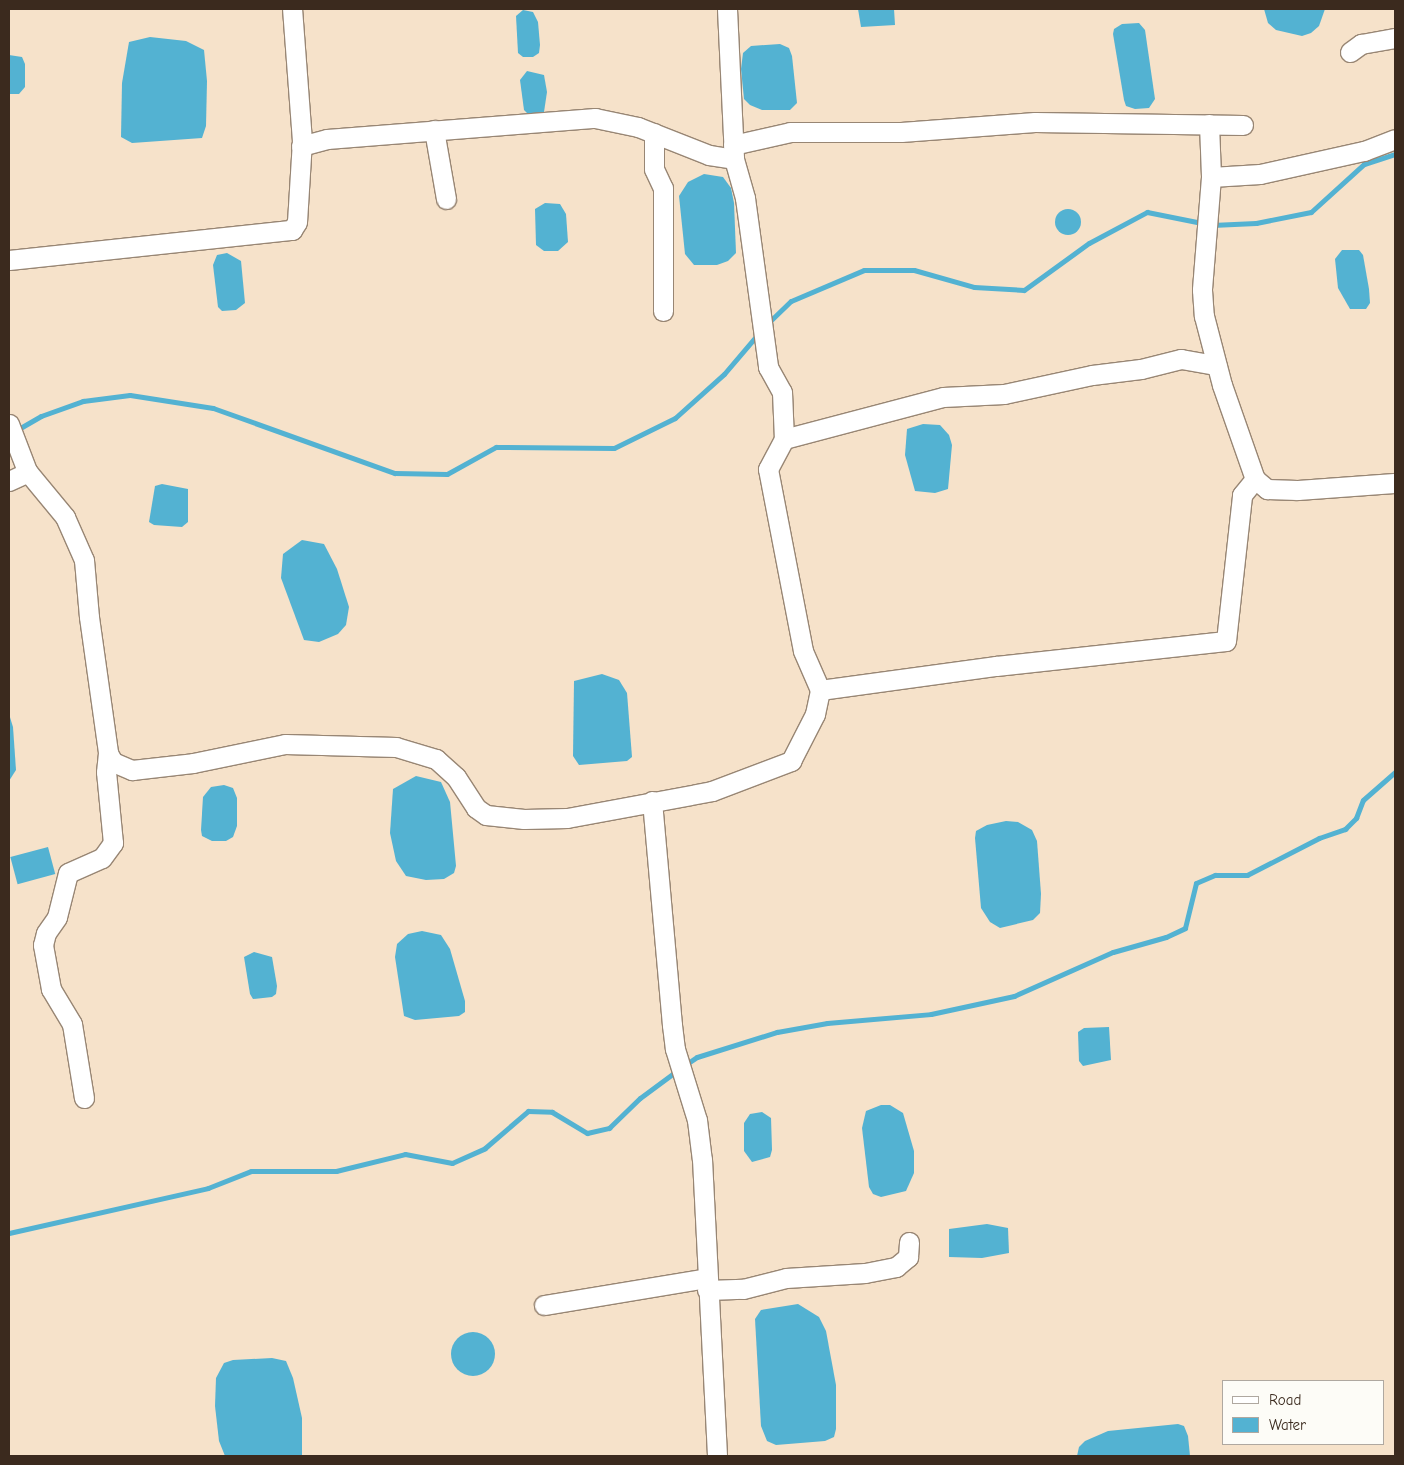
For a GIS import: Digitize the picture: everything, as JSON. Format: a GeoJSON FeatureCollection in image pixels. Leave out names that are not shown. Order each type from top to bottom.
{"type":"FeatureCollection","features":[{"type":"Feature","properties":{"kind":"street"},"geometry":{"type":"LineString","coordinates":[[9,260],[292,230],[297,222],[301,146],[292,9]]}},
{"type":"Feature","properties":{"kind":"street"},"geometry":{"type":"LineString","coordinates":[[108,752],[113,762],[132,770],[193,763],[285,744],[396,747],[436,759],[456,778],[476,808],[486,815],[524,819],[567,818],[712,791],[791,761],[815,714],[820,690],[803,651],[768,469],[784,439],[782,392],[768,367],[745,198],[734,152],[727,9]]}},
{"type":"Feature","properties":{"kind":"street"},"geometry":{"type":"LineString","coordinates":[[1350,52],[1361,44],[1395,38]]}},
{"type":"Feature","properties":{"kind":"street"},"geometry":{"type":"LineString","coordinates":[[301,146],[327,139],[595,118],[654,134],[708,155],[734,152],[790,132],[901,132],[1035,122],[1243,125]]}},
{"type":"Feature","properties":{"kind":"street"},"geometry":{"type":"LineString","coordinates":[[1209,124],[1211,177],[1202,290],[1207,334],[1256,479],[1267,489],[1297,490],[1395,483]]}},
{"type":"Feature","properties":{"kind":"street"},"geometry":{"type":"LineString","coordinates":[[434,130],[446,199]]}},
{"type":"Feature","properties":{"kind":"street"},"geometry":{"type":"LineString","coordinates":[[654,134],[654,170],[663,188],[663,311]]}},
{"type":"Feature","properties":{"kind":"street"},"geometry":{"type":"LineString","coordinates":[[1211,177],[1260,174],[1364,152],[1395,140]]}},
{"type":"Feature","properties":{"kind":"street"},"geometry":{"type":"LineString","coordinates":[[784,439],[943,398],[1004,394],[1092,374],[1141,369],[1181,359],[1216,365]]}},
{"type":"Feature","properties":{"kind":"street"},"geometry":{"type":"LineString","coordinates":[[9,424],[28,472],[65,517],[84,560],[108,752],[106,772],[113,843],[102,858],[68,873],[57,917],[46,933],[43,945],[51,990],[68,1015],[75,1033],[84,1098]]}},
{"type":"Feature","properties":{"kind":"street"},"geometry":{"type":"LineString","coordinates":[[9,480],[28,472]]}},
{"type":"Feature","properties":{"kind":"street"},"geometry":{"type":"LineString","coordinates":[[820,690],[996,666],[1226,641],[1242,495],[1256,479]]}},
{"type":"Feature","properties":{"kind":"street"},"geometry":{"type":"LineString","coordinates":[[652,801],[675,1049],[688,1084],[697,1120],[702,1160],[717,1456]]}},
{"type":"Feature","properties":{"kind":"street"},"geometry":{"type":"LineString","coordinates":[[544,1305],[707,1284],[742,1289],[786,1278],[865,1273],[896,1266],[908,1257],[909,1242]]}},
{"type":"Feature","properties":{"kind":"water"},"geometry":{"type":"Polygon","coordinates":[[[858,9],[894,9],[895,25],[861,27],[858,9]]]}},
{"type":"Feature","properties":{"kind":"water"},"geometry":{"type":"Polygon","coordinates":[[[1264,9],[1325,9],[1319,26],[1311,33],[1302,36],[1276,30],[1268,23],[1264,9]]]}},
{"type":"Feature","properties":{"kind":"water"},"geometry":{"type":"Polygon","coordinates":[[[523,10],[533,12],[538,22],[539,53],[533,57],[523,57],[518,53],[516,16],[523,10]]]}},
{"type":"Feature","properties":{"kind":"water"},"geometry":{"type":"Polygon","coordinates":[[[1139,23],[1145,30],[1155,99],[1149,108],[1135,109],[1126,106],[1124,100],[1113,34],[1114,29],[1122,24],[1139,23]]]}},
{"type":"Feature","properties":{"kind":"water"},"geometry":{"type":"Polygon","coordinates":[[[150,37],[186,41],[204,50],[207,81],[206,126],[202,138],[132,143],[121,137],[122,83],[129,42],[150,37]]]}},
{"type":"Feature","properties":{"kind":"water"},"geometry":{"type":"Polygon","coordinates":[[[780,44],[789,48],[792,56],[797,103],[790,110],[762,110],[750,105],[744,99],[741,69],[743,53],[751,46],[780,44]]]}},
{"type":"Feature","properties":{"kind":"water"},"geometry":{"type":"Polygon","coordinates":[[[9,55],[22,57],[25,64],[25,87],[19,94],[9,94],[9,55]]]}},
{"type":"Feature","properties":{"kind":"water"},"geometry":{"type":"Polygon","coordinates":[[[527,71],[544,75],[547,92],[544,112],[528,114],[524,110],[520,80],[527,71]]]}},
{"type":"Feature","properties":{"kind":"water"},"geometry":{"type":"Polygon","coordinates":[[[704,174],[723,177],[731,188],[734,203],[736,253],[728,261],[717,265],[694,265],[685,254],[679,196],[688,182],[704,174]]]}},
{"type":"Feature","properties":{"kind":"water"},"geometry":{"type":"Polygon","coordinates":[[[545,203],[560,204],[566,214],[568,242],[558,251],[544,251],[536,245],[535,209],[545,203]]]}},
{"type":"Feature","properties":{"kind":"water"},"geometry":{"type":"Polygon","coordinates":[[[1068,209],[1077,213],[1081,222],[1077,231],[1068,235],[1059,231],[1055,222],[1059,213],[1068,209]]]}},
{"type":"Feature","properties":{"kind":"water"},"geometry":{"type":"Polygon","coordinates":[[[1342,250],[1359,250],[1363,255],[1370,303],[1366,309],[1350,309],[1338,288],[1335,259],[1342,250]]]}},
{"type":"Feature","properties":{"kind":"water"},"geometry":{"type":"Polygon","coordinates":[[[227,253],[241,261],[245,303],[236,310],[222,311],[218,307],[213,265],[217,255],[227,253]]]}},
{"type":"Feature","properties":{"kind":"water"},"geometry":{"type":"Polygon","coordinates":[[[923,424],[940,425],[949,435],[952,445],[948,489],[935,493],[915,491],[905,455],[907,429],[923,424]]]}},
{"type":"Feature","properties":{"kind":"water"},"geometry":{"type":"Polygon","coordinates":[[[162,484],[188,489],[188,522],[182,527],[154,525],[149,522],[155,486],[162,484]]]}},
{"type":"Feature","properties":{"kind":"water"},"geometry":{"type":"Polygon","coordinates":[[[302,540],[324,544],[337,569],[349,607],[346,625],[338,634],[319,642],[304,640],[281,578],[283,554],[302,540]]]}},
{"type":"Feature","properties":{"kind":"water"},"geometry":{"type":"Polygon","coordinates":[[[602,674],[619,680],[627,693],[632,757],[627,761],[579,765],[573,756],[574,681],[602,674]]]}},
{"type":"Feature","properties":{"kind":"water"},"geometry":{"type":"Polygon","coordinates":[[[9,714],[13,727],[16,770],[9,781],[9,714]]]}},
{"type":"Feature","properties":{"kind":"water"},"geometry":{"type":"Polygon","coordinates":[[[416,776],[441,782],[450,802],[456,866],[454,873],[444,879],[426,880],[406,876],[396,861],[390,833],[393,789],[416,776]]]}},
{"type":"Feature","properties":{"kind":"water"},"geometry":{"type":"Polygon","coordinates":[[[224,785],[233,788],[237,798],[237,826],[233,837],[226,841],[212,841],[202,836],[203,797],[211,787],[224,785]]]}},
{"type":"Feature","properties":{"kind":"water"},"geometry":{"type":"Polygon","coordinates":[[[1006,821],[1018,822],[1032,830],[1037,841],[1041,894],[1040,913],[1033,920],[1000,928],[990,922],[981,908],[975,838],[976,831],[987,825],[1006,821]]]}},
{"type":"Feature","properties":{"kind":"water"},"geometry":{"type":"Polygon","coordinates":[[[48,847],[55,874],[18,884],[10,857],[48,847]]]}},
{"type":"Feature","properties":{"kind":"water"},"geometry":{"type":"Polygon","coordinates":[[[422,931],[441,935],[450,949],[465,1001],[465,1012],[459,1016],[415,1020],[404,1016],[395,957],[397,944],[408,934],[422,931]]]}},
{"type":"Feature","properties":{"kind":"water"},"geometry":{"type":"Polygon","coordinates":[[[254,952],[272,957],[277,986],[276,994],[272,997],[253,999],[250,994],[244,957],[254,952]]]}},
{"type":"Feature","properties":{"kind":"water"},"geometry":{"type":"Polygon","coordinates":[[[1109,1027],[1111,1060],[1083,1066],[1079,1061],[1078,1032],[1084,1028],[1109,1027]]]}},
{"type":"Feature","properties":{"kind":"water"},"geometry":{"type":"Polygon","coordinates":[[[881,1105],[890,1105],[903,1113],[914,1151],[914,1173],[906,1191],[881,1197],[873,1194],[869,1187],[862,1128],[866,1111],[881,1105]]]}},
{"type":"Feature","properties":{"kind":"water"},"geometry":{"type":"Polygon","coordinates":[[[762,1112],[771,1118],[772,1150],[770,1157],[752,1162],[744,1151],[744,1123],[750,1114],[762,1112]]]}},
{"type":"Feature","properties":{"kind":"water"},"geometry":{"type":"Polygon","coordinates":[[[987,1224],[1008,1228],[1009,1253],[982,1258],[949,1257],[949,1229],[987,1224]]]}},
{"type":"Feature","properties":{"kind":"water"},"geometry":{"type":"Polygon","coordinates":[[[798,1304],[819,1317],[826,1331],[836,1385],[836,1429],[834,1437],[825,1441],[776,1445],[767,1441],[761,1426],[755,1319],[761,1310],[798,1304]]]}},
{"type":"Feature","properties":{"kind":"water"},"geometry":{"type":"Polygon","coordinates":[[[473,1332],[485,1336],[491,1342],[495,1354],[491,1366],[485,1372],[473,1376],[461,1372],[455,1366],[451,1354],[455,1342],[461,1336],[473,1332]]]}},
{"type":"Feature","properties":{"kind":"water"},"geometry":{"type":"Polygon","coordinates":[[[272,1358],[286,1361],[293,1378],[302,1418],[302,1456],[225,1456],[219,1441],[215,1406],[216,1378],[224,1363],[233,1360],[272,1358]]]}},
{"type":"Feature","properties":{"kind":"water"},"geometry":{"type":"Polygon","coordinates":[[[1178,1424],[1184,1426],[1188,1436],[1190,1456],[1077,1456],[1079,1447],[1085,1441],[1108,1431],[1178,1424]]]}},
{"type":"Feature","properties":{"kind":"waterway"},"geometry":{"type":"LineString","coordinates":[[767,324],[791,301],[864,270],[914,270],[974,287],[1024,290],[1089,243],[1147,212],[1212,225],[1256,223],[1311,212],[1364,164],[1395,154]]}},
{"type":"Feature","properties":{"kind":"waterway"},"geometry":{"type":"LineString","coordinates":[[15,431],[41,416],[83,401],[130,395],[213,408],[395,473],[447,474],[496,447],[614,448],[675,418],[724,374],[758,334]]}},
{"type":"Feature","properties":{"kind":"waterway"},"geometry":{"type":"LineString","coordinates":[[685,1065],[697,1057],[777,1032],[827,1023],[931,1014],[1014,996],[1113,952],[1166,937],[1185,928],[1196,883],[1215,875],[1247,875],[1319,838],[1345,829],[1356,818],[1363,800],[1395,772]]}},
{"type":"Feature","properties":{"kind":"waterway"},"geometry":{"type":"LineString","coordinates":[[9,1233],[208,1188],[251,1171],[336,1171],[405,1154],[452,1163],[485,1148],[528,1111],[552,1112],[587,1133],[609,1128],[640,1098],[678,1070]]}}]}
